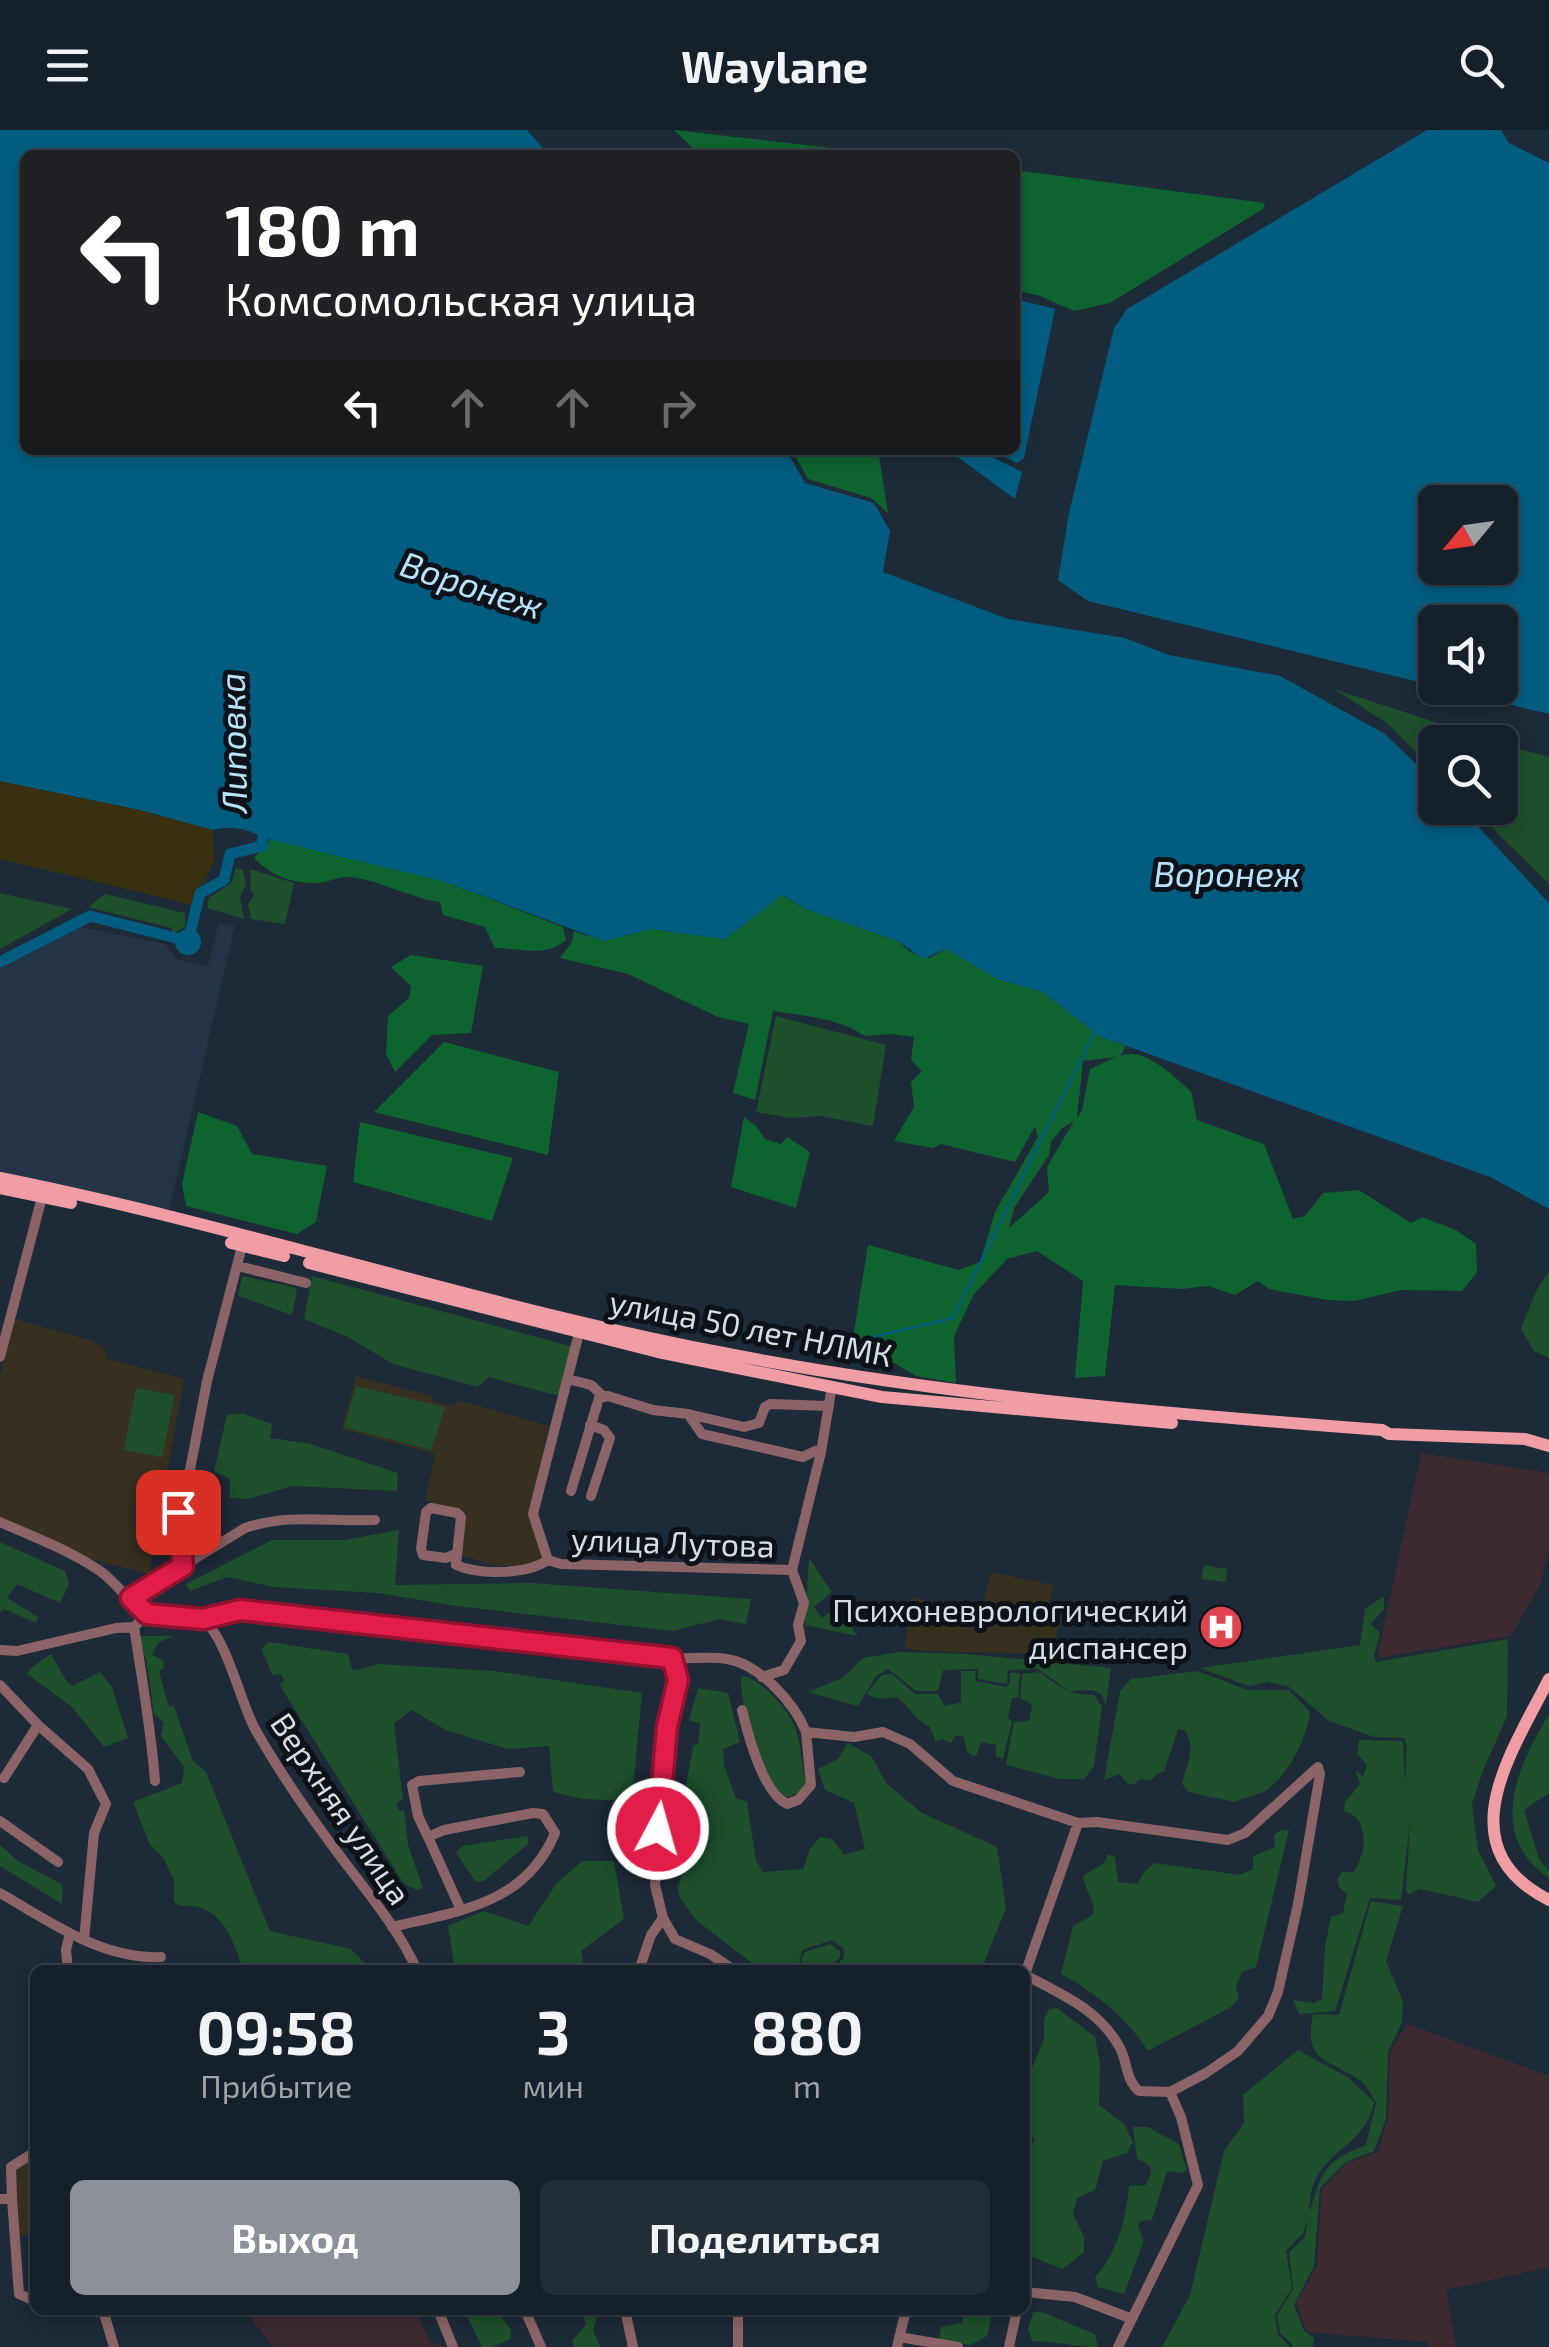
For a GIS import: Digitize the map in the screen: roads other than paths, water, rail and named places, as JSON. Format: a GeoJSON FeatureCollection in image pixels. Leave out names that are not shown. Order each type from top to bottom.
{"type":"FeatureCollection","features":[{"type":"Feature","properties":{"kind":"main road","name":"улица 50 лет НЛМК"},"geometry":{"type":"LineString","coordinates":[[0,1178],[541,1313],[906,1386],[1351,1436],[1525,1439],[1549,1446]]}},
{"type":"Feature","properties":{"kind":"main road","name":"улица 50 лет НЛМК"},"geometry":{"type":"LineString","coordinates":[[0,1188],[248,1242],[658,1352],[906,1402],[1242,1423]]}},
{"type":"Feature","properties":{"kind":"main road"},"geometry":{"type":"LineString","coordinates":[[658,1352],[676,1343]]}},
{"type":"Feature","properties":{"kind":"main road"},"geometry":{"type":"LineString","coordinates":[[1549,1679],[1498,1779],[1492,1818],[1504,1862],[1519,1880],[1549,1900]]}},
{"type":"Feature","properties":{"kind":"street"},"geometry":{"type":"LineString","coordinates":[[0,1357],[42,1197]]}},
{"type":"Feature","properties":{"kind":"street"},"geometry":{"type":"LineString","coordinates":[[183,1566],[178,1512],[185,1496],[207,1381],[248,1242]]}},
{"type":"Feature","properties":{"kind":"street"},"geometry":{"type":"LineString","coordinates":[[238,1266],[306,1283]]}},
{"type":"Feature","properties":{"kind":"street","name":"улица Лутова"},"geometry":{"type":"LineString","coordinates":[[572,1331],[568,1379],[533,1514],[548,1560],[598,1566],[792,1570]]}},
{"type":"Feature","properties":{"kind":"street"},"geometry":{"type":"LineString","coordinates":[[568,1379],[592,1385],[603,1396],[653,1410],[744,1427],[759,1423],[764,1407],[770,1404],[829,1406]]}},
{"type":"Feature","properties":{"kind":"street"},"geometry":{"type":"LineString","coordinates":[[762,1677],[784,1670],[802,1642],[798,1625],[804,1603],[792,1570],[820,1452],[829,1386]]}},
{"type":"Feature","properties":{"kind":"street"},"geometry":{"type":"LineString","coordinates":[[572,1492],[590,1425],[603,1396]]}},
{"type":"Feature","properties":{"kind":"street"},"geometry":{"type":"LineString","coordinates":[[688,1414],[702,1434],[802,1457],[820,1452]]}},
{"type":"Feature","properties":{"kind":"street"},"geometry":{"type":"LineString","coordinates":[[590,1425],[604,1430],[610,1438],[592,1496]]}},
{"type":"Feature","properties":{"kind":"street"},"geometry":{"type":"LineString","coordinates":[[455,1554],[446,1558],[423,1555],[420,1549],[426,1512],[431,1508],[461,1517],[456,1565],[470,1571],[529,1569],[548,1560]]}},
{"type":"Feature","properties":{"kind":"street"},"geometry":{"type":"LineString","coordinates":[[131,1598],[246,1528],[266,1521],[376,1520]]}},
{"type":"Feature","properties":{"kind":"street"},"geometry":{"type":"LineString","coordinates":[[0,1522],[85,1562],[147,1614],[203,1619],[240,1610],[672,1658],[728,1659],[762,1677],[793,1708],[806,1732],[811,1784],[798,1800],[787,1804],[778,1800],[765,1780],[742,1710]]}},
{"type":"Feature","properties":{"kind":"street"},"geometry":{"type":"LineString","coordinates":[[0,1650],[16,1651],[134,1627],[147,1614]]}},
{"type":"Feature","properties":{"kind":"street","name":"Верхняя улица"},"geometry":{"type":"LineString","coordinates":[[203,1619],[214,1632],[252,1723],[274,1763],[392,1927],[413,1965]]}},
{"type":"Feature","properties":{"kind":"street"},"geometry":{"type":"LineString","coordinates":[[134,1627],[149,1706],[147,1723],[156,1781]]}},
{"type":"Feature","properties":{"kind":"street"},"geometry":{"type":"LineString","coordinates":[[672,1658],[678,1680],[666,1734],[655,1885],[662,1918],[675,1939],[724,1965]]}},
{"type":"Feature","properties":{"kind":"street"},"geometry":{"type":"LineString","coordinates":[[0,1685],[38,1725],[85,1765],[106,1804],[94,1833],[84,1940]]}},
{"type":"Feature","properties":{"kind":"street"},"geometry":{"type":"LineString","coordinates":[[4,1778],[38,1725]]}},
{"type":"Feature","properties":{"kind":"street"},"geometry":{"type":"LineString","coordinates":[[806,1732],[854,1738],[883,1732],[910,1744],[953,1781],[1078,1822],[1228,1840],[1245,1833],[1318,1767],[1301,1891],[1274,2004],[1262,2025],[1238,2051],[1170,2092],[1153,2094],[1136,2089],[1128,2080],[1118,2044],[1100,2022],[1077,2002],[1030,1977]]}},
{"type":"Feature","properties":{"kind":"street"},"geometry":{"type":"LineString","coordinates":[[461,1910],[418,1816],[412,1785],[419,1781],[520,1772]]}},
{"type":"Feature","properties":{"kind":"street"},"geometry":{"type":"LineString","coordinates":[[392,1927],[491,1900],[531,1874],[555,1833],[544,1814],[533,1813],[444,1830],[428,1837]]}},
{"type":"Feature","properties":{"kind":"street"},"geometry":{"type":"LineString","coordinates":[[0,1821],[58,1862]]}},
{"type":"Feature","properties":{"kind":"street"},"geometry":{"type":"LineString","coordinates":[[1028,1965],[1078,1822]]}},
{"type":"Feature","properties":{"kind":"street"},"geometry":{"type":"LineString","coordinates":[[0,1894],[84,1940],[130,1956],[161,1957]]}},
{"type":"Feature","properties":{"kind":"street"},"geometry":{"type":"LineString","coordinates":[[641,1965],[651,1935],[662,1918]]}},
{"type":"Feature","properties":{"kind":"street"},"geometry":{"type":"LineString","coordinates":[[68,1965],[70,1932]]}},
{"type":"Feature","properties":{"kind":"street"},"geometry":{"type":"LineString","coordinates":[[1118,2347],[1198,2185],[1181,2117],[1170,2092]]}},
{"type":"Feature","properties":{"kind":"street"},"geometry":{"type":"LineString","coordinates":[[30,2155],[11,2167],[6,2199],[19,2294],[30,2299]]}},
{"type":"Feature","properties":{"kind":"street"},"geometry":{"type":"LineString","coordinates":[[1030,2292],[1075,2297],[1132,2318]]}},
{"type":"Feature","properties":{"kind":"street"},"geometry":{"type":"LineString","coordinates":[[105,2315],[114,2347]]}},
{"type":"Feature","properties":{"kind":"street"},"geometry":{"type":"LineString","coordinates":[[440,2315],[453,2347]]}},
{"type":"Feature","properties":{"kind":"street"},"geometry":{"type":"LineString","coordinates":[[527,2315],[536,2346]]}},
{"type":"Feature","properties":{"kind":"street"},"geometry":{"type":"LineString","coordinates":[[625,2315],[632,2347]]}},
{"type":"Feature","properties":{"kind":"street"},"geometry":{"type":"LineString","coordinates":[[738,2315],[738,2347]]}},
{"type":"Feature","properties":{"kind":"street"},"geometry":{"type":"LineString","coordinates":[[905,2315],[898,2342],[958,2347]]}},
{"type":"Feature","properties":{"kind":"street"},"geometry":{"type":"LineString","coordinates":[[1009,2347],[1015,2315]]}},
{"type":"Feature","properties":{"kind":"water","name":"Воронеж"},"geometry":{"type":"Polygon","coordinates":[[[0,130],[527,130],[545,150],[20,150],[20,455],[789,455],[805,483],[874,503],[890,531],[883,572],[1008,619],[1125,638],[1169,655],[1280,676],[1385,734],[1418,766],[1418,825],[1477,825],[1549,903],[1549,1209],[1490,1177],[1099,1036],[1043,992],[998,979],[946,949],[923,959],[898,941],[806,909],[782,895],[725,939],[651,929],[604,941],[446,882],[240,829],[213,830],[140,810],[0,781],[0,130]]]}},
{"type":"Feature","properties":{"kind":"water"},"geometry":{"type":"Polygon","coordinates":[[[1427,130],[1501,130],[1509,143],[1549,163],[1549,714],[1512,705],[1518,705],[1518,605],[1418,605],[1418,682],[1088,601],[1058,580],[1069,513],[1114,328],[1127,309],[1427,130]]]}},
{"type":"Feature","properties":{"kind":"water"},"geometry":{"type":"Polygon","coordinates":[[[1020,300],[1055,309],[1024,458],[1017,463],[1001,455],[1020,455],[1020,300]]]}},
{"type":"Feature","properties":{"kind":"water"},"geometry":{"type":"Polygon","coordinates":[[[955,455],[988,455],[1022,472],[1015,499],[955,455]]]}},
{"type":"Feature","properties":{"kind":"water"},"geometry":{"type":"Polygon","coordinates":[[[188,929],[197,933],[201,942],[197,951],[188,955],[179,951],[175,942],[179,933],[188,929]]]}},
{"type":"Feature","properties":{"kind":"waterway","name":"Липовка"},"geometry":{"type":"LineString","coordinates":[[0,962],[90,916],[188,941],[200,893],[224,880],[230,854],[262,846],[264,824]]}},
{"type":"Feature","properties":{"kind":"waterway"},"geometry":{"type":"LineString","coordinates":[[858,1363],[869,1338],[953,1318],[1094,1033]]}},
{"type":"Feature","properties":{"kind":"place","name":"Психоневрологический диспансер"},"geometry":{"type":"Point","coordinates":[1221,1627]}}]}
